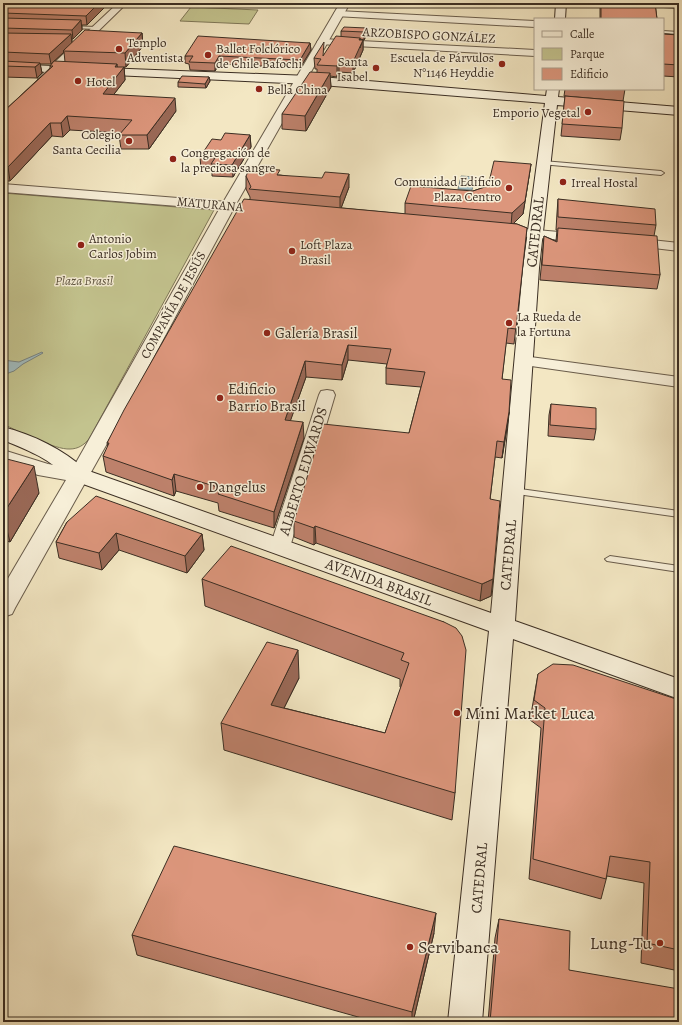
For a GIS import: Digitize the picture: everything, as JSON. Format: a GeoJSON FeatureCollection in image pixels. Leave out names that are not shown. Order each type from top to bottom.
{"type":"FeatureCollection","features":[{"type":"Feature","properties":{"kind":"main road","name":"COMPAÑÍA DE JESÚS"},"geometry":{"type":"LineString","coordinates":[[3,608],[228,206],[345,3]]}},
{"type":"Feature","properties":{"kind":"main road"},"geometry":{"type":"LineString","coordinates":[[560,18],[561,3]]}},
{"type":"Feature","properties":{"kind":"main road"},"geometry":{"type":"LineString","coordinates":[[648,3],[679,5]]}},
{"type":"Feature","properties":{"kind":"main road"},"geometry":{"type":"LineString","coordinates":[[3,60],[57,66]]}},
{"type":"Feature","properties":{"kind":"main road"},"geometry":{"type":"LineString","coordinates":[[3,67],[57,66],[304,75],[553,95],[679,103]]}},
{"type":"Feature","properties":{"kind":"main road"},"geometry":{"type":"LineString","coordinates":[[553,95],[679,111]]}},
{"type":"Feature","properties":{"kind":"main road","name":"CATEDRAL"},"geometry":{"type":"LineString","coordinates":[[465,1022],[502,627],[534,234],[553,95]]}},
{"type":"Feature","properties":{"kind":"main road","name":"AVENIDA BRASIL"},"geometry":{"type":"LineString","coordinates":[[3,433],[44,449],[63,461],[79,474]]}},
{"type":"Feature","properties":{"kind":"main road","name":"AVENIDA BRASIL"},"geometry":{"type":"LineString","coordinates":[[3,456],[45,470],[79,474],[502,627],[679,688]]}},
{"type":"Feature","properties":{"kind":"street"},"geometry":{"type":"LineString","coordinates":[[35,87],[79,42],[97,28],[123,3]]}},
{"type":"Feature","properties":{"kind":"street"},"geometry":{"type":"LineString","coordinates":[[338,14],[534,24]]}},
{"type":"Feature","properties":{"kind":"street","name":"ARZOBISPO GONZÁLEZ"},"geometry":{"type":"LineString","coordinates":[[322,42],[534,53]]}},
{"type":"Feature","properties":{"kind":"street","name":"MATURANA"},"geometry":{"type":"LineString","coordinates":[[3,188],[278,210]]}},
{"type":"Feature","properties":{"kind":"street"},"geometry":{"type":"LineString","coordinates":[[488,229],[595,239]]}},
{"type":"Feature","properties":{"kind":"street"},"geometry":{"type":"LineString","coordinates":[[618,241],[679,247]]}},
{"type":"Feature","properties":{"kind":"street"},"geometry":{"type":"LineString","coordinates":[[523,361],[679,382]]}},
{"type":"Feature","properties":{"kind":"street","name":"ALBERTO EDWARDS"},"geometry":{"type":"LineString","coordinates":[[280,547],[327,395]]}},
{"type":"Feature","properties":{"kind":"lane"},"geometry":{"type":"LineString","coordinates":[[63,27],[97,28]]}},
{"type":"Feature","properties":{"kind":"lane"},"geometry":{"type":"LineString","coordinates":[[664,32],[679,33]]}},
{"type":"Feature","properties":{"kind":"lane"},"geometry":{"type":"LineString","coordinates":[[543,163],[661,173]]}},
{"type":"Feature","properties":{"kind":"lane"},"geometry":{"type":"LineString","coordinates":[[513,492],[679,514]]}},
{"type":"Feature","properties":{"kind":"lane"},"geometry":{"type":"LineString","coordinates":[[610,559],[679,569]]}},
{"type":"Feature","properties":{"kind":"green space"},"geometry":{"type":"Polygon","coordinates":[[[191,7],[258,10],[249,24],[180,21],[191,7]]]}},
{"type":"Feature","properties":{"kind":"green space","name":"Plaza Brasil"},"geometry":{"type":"Polygon","coordinates":[[[3,193],[214,210],[89,439],[83,445],[76,448],[63,448],[36,440],[3,424],[3,193]]]}},
{"type":"Feature","properties":{"kind":"water"},"geometry":{"type":"Polygon","coordinates":[[[461,176],[475,177],[472,190],[458,189],[461,176]]]}},
{"type":"Feature","properties":{"kind":"water"},"geometry":{"type":"Polygon","coordinates":[[[42,352],[43,353],[23,364],[14,371],[3,375],[3,360],[19,362],[42,352]]]}},
{"type":"Feature","properties":{"kind":"building"},"geometry":{"type":"Polygon","coordinates":[[[3,3],[99,3],[86,16],[3,13],[3,3]]]}},
{"type":"Feature","properties":{"kind":"building"},"geometry":{"type":"Polygon","coordinates":[[[601,3],[655,3],[657,18],[601,18],[601,3]]]}},
{"type":"Feature","properties":{"kind":"building"},"geometry":{"type":"Polygon","coordinates":[[[3,18],[81,20],[72,30],[3,28],[3,18]]]}},
{"type":"Feature","properties":{"kind":"building"},"geometry":{"type":"Polygon","coordinates":[[[344,27],[366,28],[364,32],[341,31],[344,27]]]}},
{"type":"Feature","properties":{"kind":"building"},"geometry":{"type":"Polygon","coordinates":[[[85,30],[142,33],[125,53],[63,51],[85,30]]]}},
{"type":"Feature","properties":{"kind":"building"},"geometry":{"type":"Polygon","coordinates":[[[3,33],[71,34],[49,54],[3,52],[3,33]]]}},
{"type":"Feature","properties":{"kind":"building"},"geometry":{"type":"Polygon","coordinates":[[[664,34],[679,35],[679,65],[664,64],[664,34]]]}},
{"type":"Feature","properties":{"kind":"building"},"geometry":{"type":"Polygon","coordinates":[[[198,36],[310,43],[300,60],[219,56],[215,63],[189,62],[193,56],[185,56],[198,36]]]}},
{"type":"Feature","properties":{"kind":"building"},"geometry":{"type":"Polygon","coordinates":[[[336,36],[360,38],[359,40],[363,40],[353,62],[339,61],[337,66],[317,65],[321,59],[314,58],[324,42],[323,56],[336,36]]]}},
{"type":"Feature","properties":{"kind":"building"},"geometry":{"type":"Polygon","coordinates":[[[3,61],[40,63],[35,67],[3,66],[3,61]]]}},
{"type":"Feature","properties":{"kind":"building"},"geometry":{"type":"Polygon","coordinates":[[[54,61],[117,64],[115,67],[124,67],[103,94],[175,98],[147,135],[119,135],[132,120],[67,116],[61,123],[50,123],[8,167],[3,167],[3,112],[53,66],[50,66],[54,61]]]}},
{"type":"Feature","properties":{"kind":"building"},"geometry":{"type":"Polygon","coordinates":[[[310,72],[330,73],[305,116],[282,114],[310,72]]]}},
{"type":"Feature","properties":{"kind":"building"},"geometry":{"type":"Polygon","coordinates":[[[182,76],[209,77],[205,84],[178,82],[182,76]]]}},
{"type":"Feature","properties":{"kind":"building"},"geometry":{"type":"Polygon","coordinates":[[[565,96],[624,101],[622,128],[562,124],[565,96]]]}},
{"type":"Feature","properties":{"kind":"building"},"geometry":{"type":"Polygon","coordinates":[[[225,133],[250,135],[232,165],[211,164],[215,158],[200,157],[212,139],[221,140],[225,133]]]}},
{"type":"Feature","properties":{"kind":"building"},"geometry":{"type":"Polygon","coordinates":[[[494,161],[531,164],[525,201],[512,213],[405,203],[411,186],[473,191],[488,186],[494,161]]]}},
{"type":"Feature","properties":{"kind":"building"},"geometry":{"type":"Polygon","coordinates":[[[250,168],[280,170],[277,175],[322,178],[325,172],[349,174],[340,197],[249,189],[251,187],[246,176],[250,168]]]}},
{"type":"Feature","properties":{"kind":"building"},"geometry":{"type":"Polygon","coordinates":[[[244,199],[517,224],[527,228],[516,329],[508,328],[502,379],[511,380],[509,412],[504,442],[497,441],[490,499],[500,501],[493,579],[482,584],[315,526],[314,528],[294,521],[323,424],[409,433],[425,372],[386,368],[391,349],[348,345],[342,365],[305,361],[285,420],[303,422],[274,512],[218,494],[221,488],[174,474],[172,480],[103,456],[109,443],[107,443],[124,410],[244,199]]]}},
{"type":"Feature","properties":{"kind":"building"},"geometry":{"type":"Polygon","coordinates":[[[558,199],[655,209],[656,225],[558,217],[558,199]]]}},
{"type":"Feature","properties":{"kind":"building"},"geometry":{"type":"Polygon","coordinates":[[[558,228],[657,236],[660,275],[542,265],[544,236],[557,242],[558,228]]]}},
{"type":"Feature","properties":{"kind":"building"},"geometry":{"type":"Polygon","coordinates":[[[551,404],[596,408],[596,429],[550,425],[551,404]]]}},
{"type":"Feature","properties":{"kind":"building"},"geometry":{"type":"Polygon","coordinates":[[[3,458],[34,466],[3,514],[3,458]]]}},
{"type":"Feature","properties":{"kind":"building"},"geometry":{"type":"Polygon","coordinates":[[[96,496],[202,534],[185,556],[116,533],[99,553],[56,542],[67,522],[96,496]]]}},
{"type":"Feature","properties":{"kind":"building"},"geometry":{"type":"Polygon","coordinates":[[[231,546],[444,622],[456,628],[462,636],[466,650],[455,793],[221,723],[267,642],[298,650],[271,705],[385,733],[409,663],[401,660],[404,653],[202,579],[231,546]]]}},
{"type":"Feature","properties":{"kind":"building"},"geometry":{"type":"Polygon","coordinates":[[[553,664],[573,665],[679,700],[679,950],[647,943],[650,862],[610,856],[606,879],[533,859],[545,708],[534,700],[538,674],[553,664]]]}},
{"type":"Feature","properties":{"kind":"building"},"geometry":{"type":"Polygon","coordinates":[[[174,846],[436,913],[412,1012],[132,935],[174,846]]]}},
{"type":"Feature","properties":{"kind":"building"},"geometry":{"type":"Polygon","coordinates":[[[499,919],[570,931],[569,970],[679,989],[679,1022],[490,1022],[499,919]]]}},
{"type":"Feature","properties":{"kind":"place","name":"Templo Adventista"},"geometry":{"type":"Point","coordinates":[119,49]}},
{"type":"Feature","properties":{"kind":"place","name":"Ballet Folclórico de Chile Bafochi"},"geometry":{"type":"Point","coordinates":[208,55]}},
{"type":"Feature","properties":{"kind":"place","name":"Escuela de Párvulos N°1146 Heyddie"},"geometry":{"type":"Point","coordinates":[502,64]}},
{"type":"Feature","properties":{"kind":"place","name":"Santa Isabel"},"geometry":{"type":"Point","coordinates":[376,68]}},
{"type":"Feature","properties":{"kind":"place","name":"Hotel"},"geometry":{"type":"Point","coordinates":[78,81]}},
{"type":"Feature","properties":{"kind":"place","name":"Bella China"},"geometry":{"type":"Point","coordinates":[259,89]}},
{"type":"Feature","properties":{"kind":"place","name":"Emporio Vegetal"},"geometry":{"type":"Point","coordinates":[588,112]}},
{"type":"Feature","properties":{"kind":"place","name":"Colegio Santa Cecilia"},"geometry":{"type":"Point","coordinates":[129,141]}},
{"type":"Feature","properties":{"kind":"place","name":"Congregación de la preciosa sangre"},"geometry":{"type":"Point","coordinates":[173,159]}},
{"type":"Feature","properties":{"kind":"place","name":"Irreal Hostal"},"geometry":{"type":"Point","coordinates":[563,182]}},
{"type":"Feature","properties":{"kind":"place","name":"Comunidad Edificio Plaza Centro"},"geometry":{"type":"Point","coordinates":[509,188]}},
{"type":"Feature","properties":{"kind":"place","name":"Antonio Carlos Jobim"},"geometry":{"type":"Point","coordinates":[81,245]}},
{"type":"Feature","properties":{"kind":"place","name":"Loft Plaza Brasil"},"geometry":{"type":"Point","coordinates":[292,251]}},
{"type":"Feature","properties":{"kind":"place","name":"La Rueda de la Fortuna"},"geometry":{"type":"Point","coordinates":[509,323]}},
{"type":"Feature","properties":{"kind":"place","name":"Galería Brasil"},"geometry":{"type":"Point","coordinates":[267,333]}},
{"type":"Feature","properties":{"kind":"place","name":"Edificio Barrio Brasil"},"geometry":{"type":"Point","coordinates":[220,398]}},
{"type":"Feature","properties":{"kind":"place","name":"Dangelus"},"geometry":{"type":"Point","coordinates":[200,487]}},
{"type":"Feature","properties":{"kind":"place","name":"Mini Market Luca"},"geometry":{"type":"Point","coordinates":[457,713]}},
{"type":"Feature","properties":{"kind":"place","name":"Lung-Tu"},"geometry":{"type":"Point","coordinates":[660,943]}},
{"type":"Feature","properties":{"kind":"place","name":"Servibanca"},"geometry":{"type":"Point","coordinates":[410,947]}}]}
